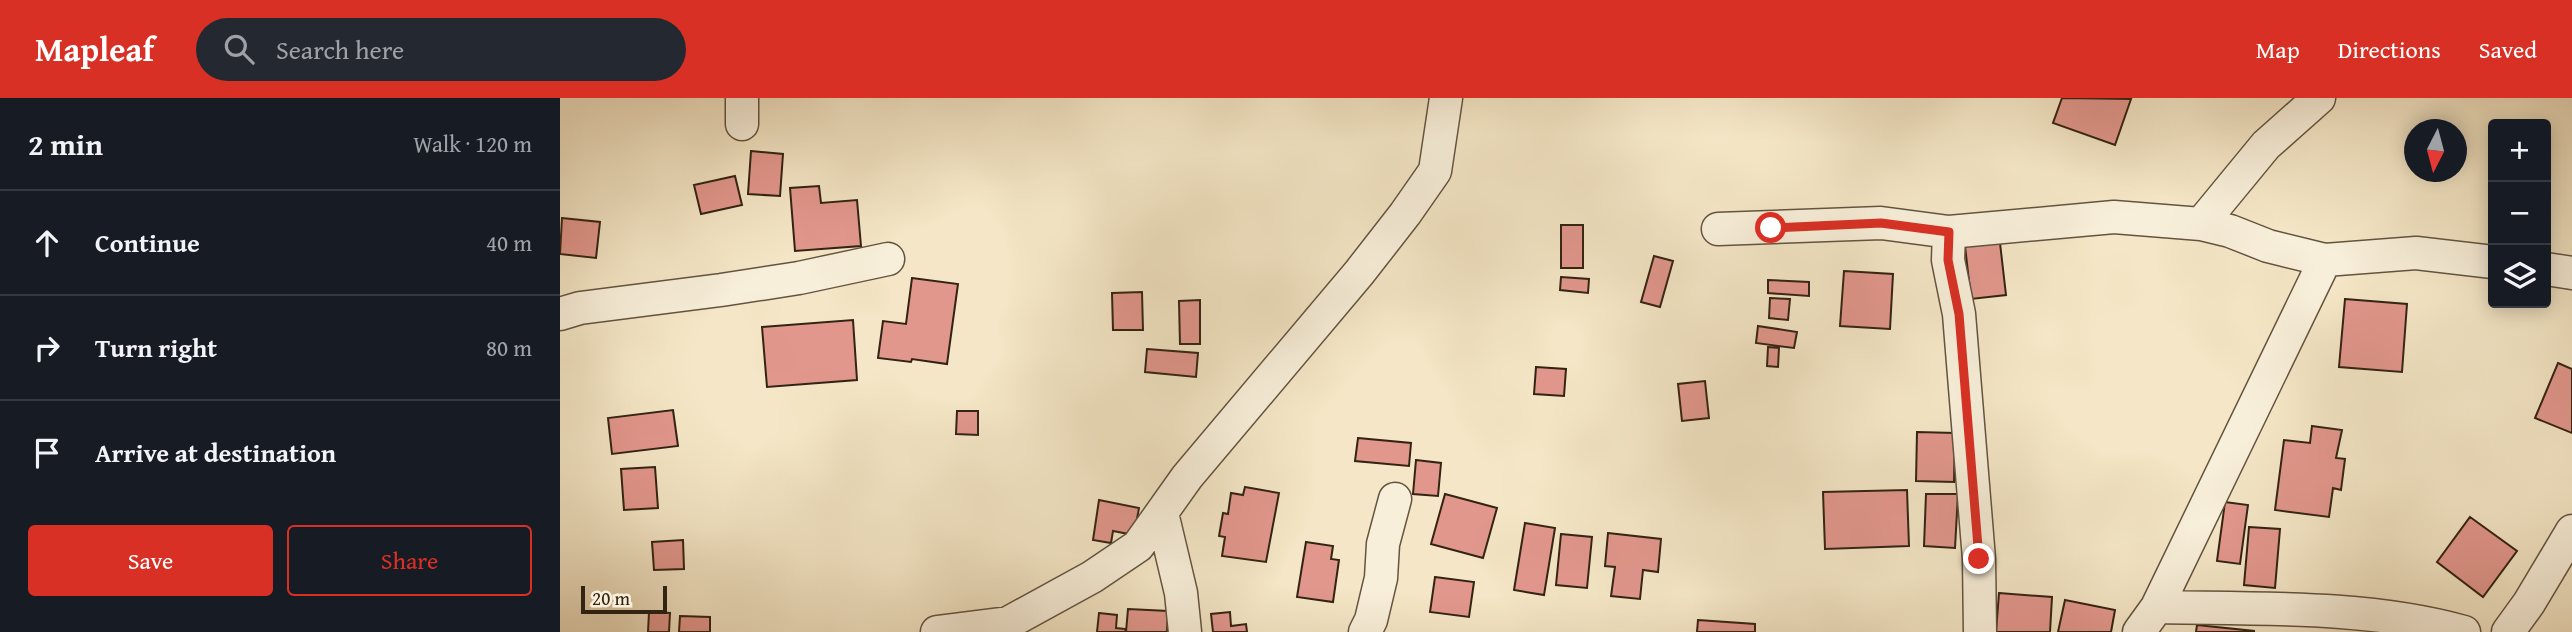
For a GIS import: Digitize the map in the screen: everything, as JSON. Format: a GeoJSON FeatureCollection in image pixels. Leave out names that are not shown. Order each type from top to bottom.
{"type":"FeatureCollection","features":[{"type":"Feature","properties":{"kind":"street"},"geometry":{"type":"LineString","coordinates":[[937,632],[1008,623],[1092,576],[1138,546],[1216,442],[1359,272],[1435,171],[1446,98]]}},
{"type":"Feature","properties":{"kind":"street"},"geometry":{"type":"LineString","coordinates":[[2201,225],[2266,145],[2319,98]]}},
{"type":"Feature","properties":{"kind":"street"},"geometry":{"type":"LineString","coordinates":[[1718,229],[1881,223],[1949,232],[2114,217],[2201,225],[2230,231],[2268,246],[2325,260],[2416,253],[2488,261]]}},
{"type":"Feature","properties":{"kind":"street"},"geometry":{"type":"LineString","coordinates":[[1949,232],[1948,260],[1959,314],[1979,559],[1980,632]]}},
{"type":"Feature","properties":{"kind":"street"},"geometry":{"type":"LineString","coordinates":[[560,314],[580,308],[799,278],[888,259]]}},
{"type":"Feature","properties":{"kind":"street"},"geometry":{"type":"LineString","coordinates":[[2325,260],[2148,619],[2350,613],[2435,624],[2464,632]]}},
{"type":"Feature","properties":{"kind":"street"},"geometry":{"type":"LineString","coordinates":[[2551,271],[2572,273]]}},
{"type":"Feature","properties":{"kind":"street"},"geometry":{"type":"LineString","coordinates":[[1365,632],[1371,620],[1381,578],[1383,544],[1395,499]]}},
{"type":"Feature","properties":{"kind":"street"},"geometry":{"type":"LineString","coordinates":[[1162,513],[1181,593],[1185,632]]}},
{"type":"Feature","properties":{"kind":"street"},"geometry":{"type":"LineString","coordinates":[[2508,632],[2529,603],[2572,531]]}},
{"type":"Feature","properties":{"kind":"building"},"geometry":{"type":"Polygon","coordinates":[[[2062,98],[2131,99],[2115,145],[2053,123],[2062,98]]]}},
{"type":"Feature","properties":{"kind":"building"},"geometry":{"type":"Polygon","coordinates":[[[751,151],[783,154],[780,196],[748,194],[751,151]]]}},
{"type":"Feature","properties":{"kind":"building"},"geometry":{"type":"Polygon","coordinates":[[[735,176],[742,205],[701,214],[694,185],[735,176]]]}},
{"type":"Feature","properties":{"kind":"building"},"geometry":{"type":"Polygon","coordinates":[[[819,186],[821,203],[857,200],[861,246],[795,251],[790,188],[819,186]]]}},
{"type":"Feature","properties":{"kind":"building"},"geometry":{"type":"Polygon","coordinates":[[[562,218],[600,222],[596,258],[560,254],[562,218]]]}},
{"type":"Feature","properties":{"kind":"building"},"geometry":{"type":"Polygon","coordinates":[[[1561,225],[1583,225],[1583,268],[1561,268],[1561,225]]]}},
{"type":"Feature","properties":{"kind":"building"},"geometry":{"type":"Polygon","coordinates":[[[2000,243],[2006,295],[1971,299],[1965,246],[2000,243]]]}},
{"type":"Feature","properties":{"kind":"building"},"geometry":{"type":"Polygon","coordinates":[[[1654,256],[1673,261],[1660,307],[1641,302],[1654,256]]]}},
{"type":"Feature","properties":{"kind":"building"},"geometry":{"type":"Polygon","coordinates":[[[1844,271],[1893,274],[1890,329],[1840,326],[1844,271]]]}},
{"type":"Feature","properties":{"kind":"building"},"geometry":{"type":"Polygon","coordinates":[[[1561,277],[1589,279],[1588,293],[1560,290],[1561,277]]]}},
{"type":"Feature","properties":{"kind":"building"},"geometry":{"type":"Polygon","coordinates":[[[912,278],[958,284],[947,364],[878,358],[883,321],[906,324],[912,278]]]}},
{"type":"Feature","properties":{"kind":"building"},"geometry":{"type":"Polygon","coordinates":[[[1768,280],[1809,282],[1809,296],[1768,293],[1768,280]]]}},
{"type":"Feature","properties":{"kind":"building"},"geometry":{"type":"Polygon","coordinates":[[[1142,292],[1143,330],[1113,330],[1112,293],[1142,292]]]}},
{"type":"Feature","properties":{"kind":"building"},"geometry":{"type":"Polygon","coordinates":[[[1770,298],[1790,299],[1788,320],[1769,318],[1770,298]]]}},
{"type":"Feature","properties":{"kind":"building"},"geometry":{"type":"Polygon","coordinates":[[[2345,299],[2407,304],[2402,372],[2339,367],[2345,299]]]}},
{"type":"Feature","properties":{"kind":"building"},"geometry":{"type":"Polygon","coordinates":[[[1200,300],[1200,344],[1180,344],[1179,301],[1200,300]]]}},
{"type":"Feature","properties":{"kind":"building"},"geometry":{"type":"Polygon","coordinates":[[[853,320],[857,380],[767,387],[762,327],[853,320]]]}},
{"type":"Feature","properties":{"kind":"building"},"geometry":{"type":"Polygon","coordinates":[[[1758,326],[1797,332],[1794,348],[1756,343],[1758,326]]]}},
{"type":"Feature","properties":{"kind":"building"},"geometry":{"type":"Polygon","coordinates":[[[1768,347],[1779,348],[1778,367],[1767,366],[1768,347]]]}},
{"type":"Feature","properties":{"kind":"building"},"geometry":{"type":"Polygon","coordinates":[[[1147,349],[1198,353],[1196,377],[1145,372],[1147,349]]]}},
{"type":"Feature","properties":{"kind":"building"},"geometry":{"type":"Polygon","coordinates":[[[2558,363],[2572,369],[2572,433],[2535,418],[2558,363]]]}},
{"type":"Feature","properties":{"kind":"building"},"geometry":{"type":"Polygon","coordinates":[[[1536,367],[1566,369],[1564,396],[1534,394],[1536,367]]]}},
{"type":"Feature","properties":{"kind":"building"},"geometry":{"type":"Polygon","coordinates":[[[1705,381],[1709,418],[1682,421],[1678,384],[1705,381]]]}},
{"type":"Feature","properties":{"kind":"building"},"geometry":{"type":"Polygon","coordinates":[[[673,410],[678,446],[612,454],[608,418],[673,410]]]}},
{"type":"Feature","properties":{"kind":"building"},"geometry":{"type":"Polygon","coordinates":[[[957,411],[978,411],[978,435],[956,434],[957,411]]]}},
{"type":"Feature","properties":{"kind":"building"},"geometry":{"type":"Polygon","coordinates":[[[2312,426],[2342,430],[2336,458],[2345,459],[2341,490],[2333,488],[2329,517],[2275,510],[2284,440],[2310,443],[2312,426]]]}},
{"type":"Feature","properties":{"kind":"building"},"geometry":{"type":"Polygon","coordinates":[[[1917,432],[1955,433],[1954,482],[1916,481],[1917,432]]]}},
{"type":"Feature","properties":{"kind":"building"},"geometry":{"type":"Polygon","coordinates":[[[1358,438],[1411,443],[1409,466],[1355,461],[1358,438]]]}},
{"type":"Feature","properties":{"kind":"building"},"geometry":{"type":"Polygon","coordinates":[[[1416,460],[1441,463],[1438,496],[1413,494],[1416,460]]]}},
{"type":"Feature","properties":{"kind":"building"},"geometry":{"type":"Polygon","coordinates":[[[655,467],[658,508],[624,510],[621,469],[655,467]]]}},
{"type":"Feature","properties":{"kind":"building"},"geometry":{"type":"Polygon","coordinates":[[[1245,487],[1279,493],[1266,562],[1222,556],[1225,537],[1219,536],[1223,513],[1228,514],[1231,493],[1243,495],[1245,487]]]}},
{"type":"Feature","properties":{"kind":"building"},"geometry":{"type":"Polygon","coordinates":[[[1907,490],[1909,546],[1825,549],[1823,492],[1907,490]]]}},
{"type":"Feature","properties":{"kind":"building"},"geometry":{"type":"Polygon","coordinates":[[[1445,494],[1497,508],[1483,558],[1431,544],[1445,494]]]}},
{"type":"Feature","properties":{"kind":"building"},"geometry":{"type":"Polygon","coordinates":[[[1926,494],[1958,494],[1955,548],[1924,546],[1926,494]]]}},
{"type":"Feature","properties":{"kind":"building"},"geometry":{"type":"Polygon","coordinates":[[[1099,500],[1139,508],[1134,535],[1113,531],[1111,543],[1093,540],[1099,500]]]}},
{"type":"Feature","properties":{"kind":"building"},"geometry":{"type":"Polygon","coordinates":[[[2225,502],[2248,505],[2240,564],[2217,561],[2225,502]]]}},
{"type":"Feature","properties":{"kind":"building"},"geometry":{"type":"Polygon","coordinates":[[[2470,517],[2517,551],[2483,597],[2437,562],[2470,517]]]}},
{"type":"Feature","properties":{"kind":"building"},"geometry":{"type":"Polygon","coordinates":[[[1525,523],[1555,528],[1544,595],[1514,590],[1525,523]]]}},
{"type":"Feature","properties":{"kind":"building"},"geometry":{"type":"Polygon","coordinates":[[[2249,527],[2280,529],[2275,588],[2244,585],[2249,527]]]}},
{"type":"Feature","properties":{"kind":"building"},"geometry":{"type":"Polygon","coordinates":[[[1608,533],[1661,539],[1658,572],[1643,570],[1640,599],[1611,596],[1615,567],[1605,566],[1608,533]]]}},
{"type":"Feature","properties":{"kind":"building"},"geometry":{"type":"Polygon","coordinates":[[[1561,534],[1592,537],[1587,588],[1556,585],[1561,534]]]}},
{"type":"Feature","properties":{"kind":"building"},"geometry":{"type":"Polygon","coordinates":[[[683,540],[684,569],[654,570],[652,542],[683,540]]]}},
{"type":"Feature","properties":{"kind":"building"},"geometry":{"type":"Polygon","coordinates":[[[1306,542],[1333,546],[1331,559],[1339,560],[1333,602],[1297,597],[1306,542]]]}},
{"type":"Feature","properties":{"kind":"building"},"geometry":{"type":"Polygon","coordinates":[[[1435,577],[1474,582],[1469,617],[1430,612],[1435,577]]]}},
{"type":"Feature","properties":{"kind":"building"},"geometry":{"type":"Polygon","coordinates":[[[1999,593],[2052,597],[2050,632],[1996,632],[1999,593]]]}},
{"type":"Feature","properties":{"kind":"building"},"geometry":{"type":"Polygon","coordinates":[[[2065,600],[2115,610],[2111,632],[2058,632],[2065,600]]]}},
{"type":"Feature","properties":{"kind":"building"},"geometry":{"type":"Polygon","coordinates":[[[1128,609],[1168,611],[1167,632],[1126,632],[1128,609]]]}},
{"type":"Feature","properties":{"kind":"building"},"geometry":{"type":"Polygon","coordinates":[[[649,612],[670,613],[669,632],[648,632],[649,612]]]}},
{"type":"Feature","properties":{"kind":"building"},"geometry":{"type":"Polygon","coordinates":[[[1230,612],[1231,626],[1246,624],[1247,632],[1213,632],[1211,614],[1230,612]]]}},
{"type":"Feature","properties":{"kind":"building"},"geometry":{"type":"Polygon","coordinates":[[[1099,613],[1117,615],[1116,628],[1126,629],[1125,632],[1097,632],[1099,613]]]}},
{"type":"Feature","properties":{"kind":"building"},"geometry":{"type":"Polygon","coordinates":[[[680,616],[710,617],[710,632],[679,632],[680,616]]]}},
{"type":"Feature","properties":{"kind":"building"},"geometry":{"type":"Polygon","coordinates":[[[1698,620],[1755,624],[1755,632],[1697,632],[1698,620]]]}},
{"type":"Feature","properties":{"kind":"building"},"geometry":{"type":"Polygon","coordinates":[[[2197,625],[2254,631],[2254,632],[2196,632],[2197,625]]]}},
{"type":"Feature","properties":{"kind":"route"},"geometry":{"type":"LineString","coordinates":[[1771,228],[1881,223],[1949,232],[1948,260],[1959,314],[1979,559]]}}]}
